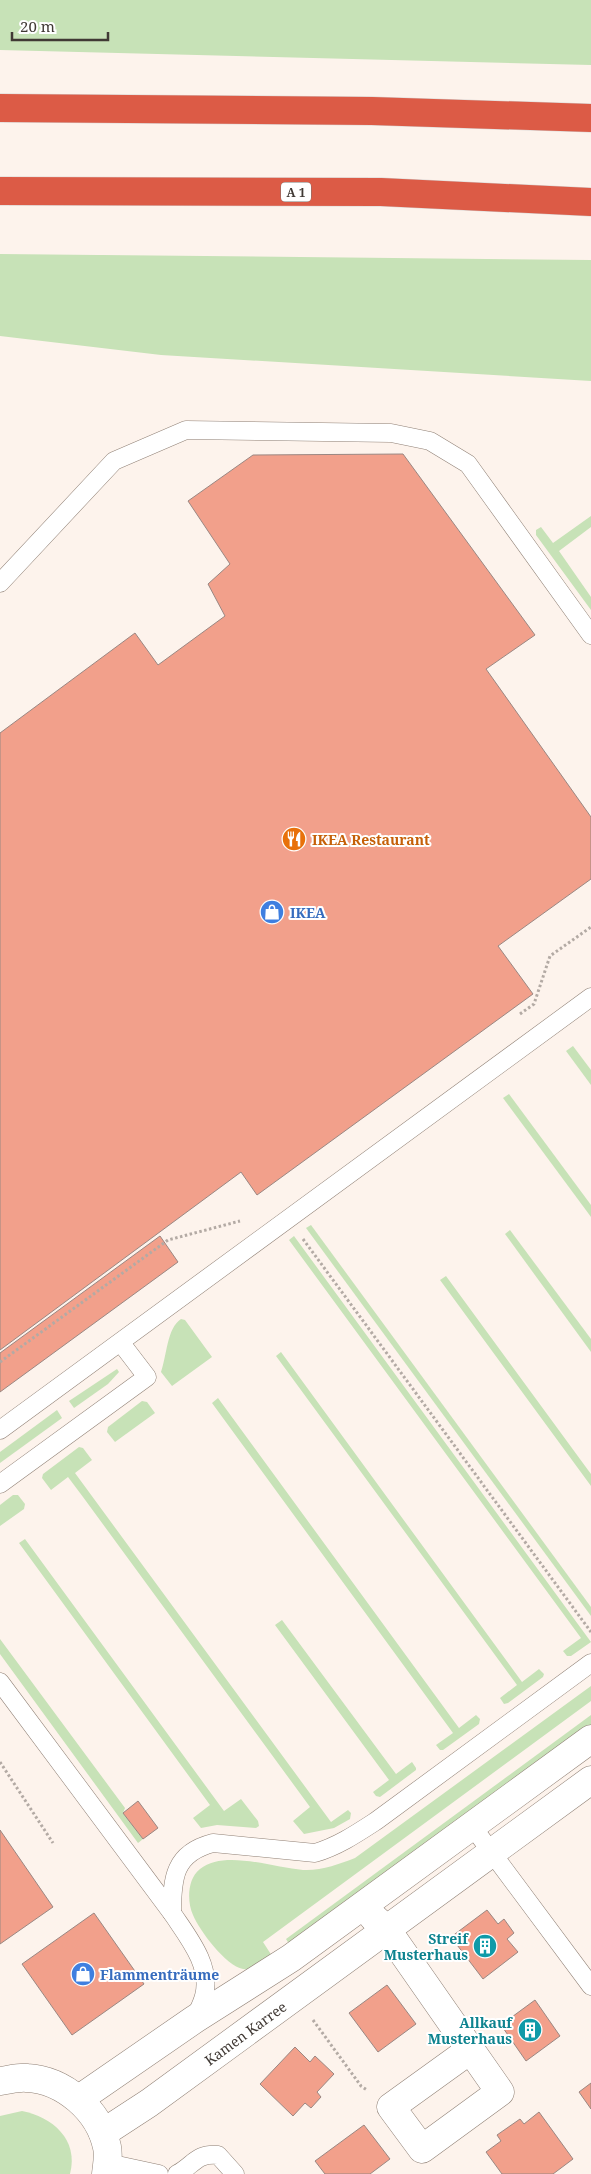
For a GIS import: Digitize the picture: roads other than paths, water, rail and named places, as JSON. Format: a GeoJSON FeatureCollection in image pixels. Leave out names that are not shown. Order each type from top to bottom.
{"type":"FeatureCollection","features":[{"type":"Feature","properties":{"kind":"highway"},"geometry":{"type":"LineString","coordinates":[[0,108],[372,110],[591,118]]}},
{"type":"Feature","properties":{"kind":"highway","name":"A 1"},"geometry":{"type":"LineString","coordinates":[[0,191],[381,192],[591,202]]}},
{"type":"Feature","properties":{"kind":"street"},"geometry":{"type":"LineString","coordinates":[[79,2099],[195,2019],[291,1958],[591,1739]]}},
{"type":"Feature","properties":{"kind":"street","name":"Kamen Karree"},"geometry":{"type":"LineString","coordinates":[[103,2133],[149,2103],[591,1780]]}},
{"type":"Feature","properties":{"kind":"street"},"geometry":{"type":"LineString","coordinates":[[362,1906],[387,1930],[500,2092],[422,2149],[390,2107],[470,2050]]}},
{"type":"Feature","properties":{"kind":"street"},"geometry":{"type":"LineString","coordinates":[[0,2081],[27,2078],[54,2084],[79,2099],[93,2115],[103,2133],[107,2148],[107,2168]]}},
{"type":"Feature","properties":{"kind":"lane"},"geometry":{"type":"LineString","coordinates":[[0,583],[114,461],[186,430],[391,432],[430,441],[468,464],[591,635]]}},
{"type":"Feature","properties":{"kind":"lane"},"geometry":{"type":"LineString","coordinates":[[0,1430],[591,997]]}},
{"type":"Feature","properties":{"kind":"lane"},"geometry":{"type":"LineString","coordinates":[[0,1484],[147,1377],[121,1343]]}},
{"type":"Feature","properties":{"kind":"lane"},"geometry":{"type":"LineString","coordinates":[[172,1913],[172,1885],[180,1863],[196,1847],[213,1842],[316,1853],[329,1848],[354,1836],[376,1822],[591,1664]]}},
{"type":"Feature","properties":{"kind":"lane"},"geometry":{"type":"LineString","coordinates":[[0,1682],[172,1913],[194,1946],[203,1965],[206,1979],[204,1996],[195,2019]]}},
{"type":"Feature","properties":{"kind":"lane"},"geometry":{"type":"LineString","coordinates":[[472,1826],[591,1986]]}},
{"type":"Feature","properties":{"kind":"lane"},"geometry":{"type":"LineString","coordinates":[[178,2174],[199,2157],[207,2154],[218,2155],[235,2174]]}},
{"type":"Feature","properties":{"kind":"lane"},"geometry":{"type":"LineString","coordinates":[[107,2168],[159,2174]]}},
{"type":"Feature","properties":{"kind":"place","name":"IKEA Restaurant"},"geometry":{"type":"Point","coordinates":[294,839]}},
{"type":"Feature","properties":{"kind":"place","name":"IKEA"},"geometry":{"type":"Point","coordinates":[272,912]}},
{"type":"Feature","properties":{"kind":"place","name":"Streif Musterhaus"},"geometry":{"type":"Point","coordinates":[485,1946]}},
{"type":"Feature","properties":{"kind":"place","name":"Flammenträume"},"geometry":{"type":"Point","coordinates":[83,1974]}},
{"type":"Feature","properties":{"kind":"place","name":"Allkauf Musterhaus"},"geometry":{"type":"Point","coordinates":[530,2030]}}]}
